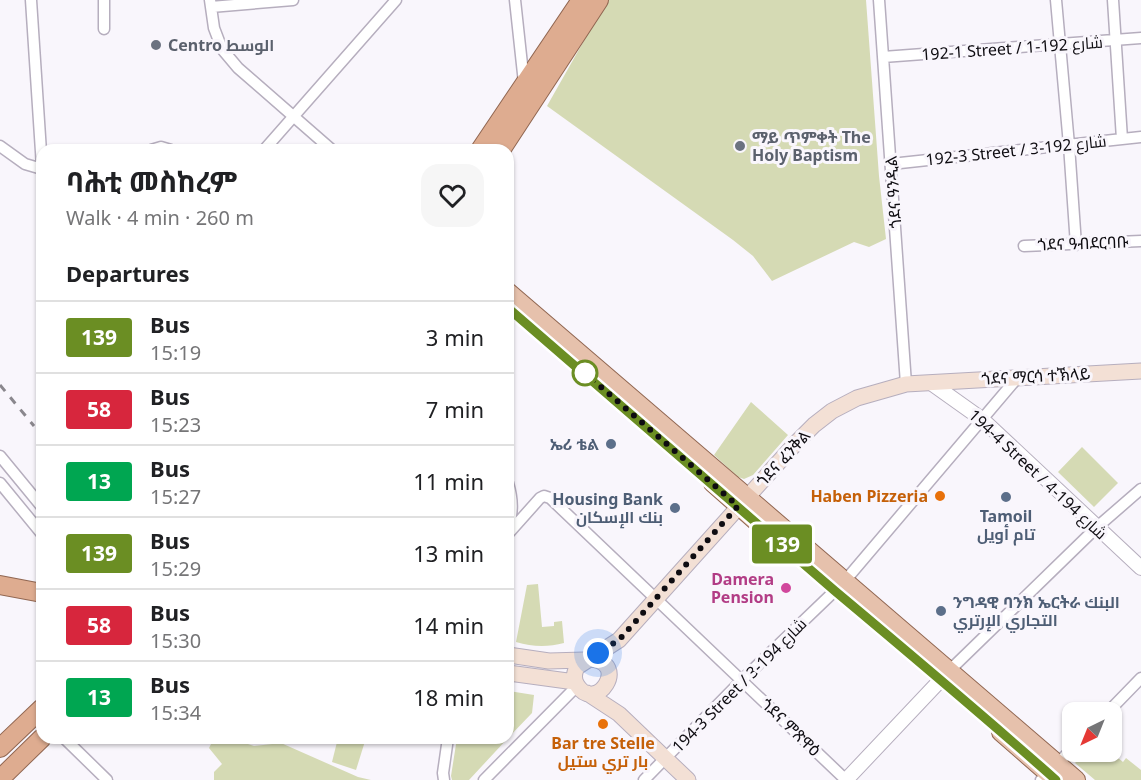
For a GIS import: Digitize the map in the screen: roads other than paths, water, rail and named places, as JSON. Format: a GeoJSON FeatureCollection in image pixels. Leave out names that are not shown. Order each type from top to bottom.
{"type":"FeatureCollection","features":[{"type":"Feature","properties":{"kind":"highway"},"geometry":{"type":"LineString","coordinates":[[484,144],[580,0]]}},
{"type":"Feature","properties":{"kind":"highway"},"geometry":{"type":"LineString","coordinates":[[505,144],[599,0]]}},
{"type":"Feature","properties":{"kind":"highway"},"geometry":{"type":"LineString","coordinates":[[0,585],[36,591]]}},
{"type":"Feature","properties":{"kind":"highway"},"geometry":{"type":"LineString","coordinates":[[0,748],[36,716]]}},
{"type":"Feature","properties":{"kind":"highway"},"geometry":{"type":"LineString","coordinates":[[0,779],[36,744]]}},
{"type":"Feature","properties":{"kind":"main road"},"geometry":{"type":"LineString","coordinates":[[514,297],[839,586],[945,674],[1051,774],[1076,780]]}},
{"type":"Feature","properties":{"kind":"main road"},"geometry":{"type":"LineString","coordinates":[[514,313],[743,501]]}},
{"type":"Feature","properties":{"kind":"main road","name":"ጎደና ማርሳ ተኽላይ"},"geometry":{"type":"LineString","coordinates":[[931,383],[1141,371]]}},
{"type":"Feature","properties":{"kind":"main road","name":"ጎደና ፈንቅል"},"geometry":{"type":"LineString","coordinates":[[587,659],[619,640],[814,425],[832,411],[857,398],[906,384],[931,383]]}},
{"type":"Feature","properties":{"kind":"main road","name":"ጎደና ፈንቅል"},"geometry":{"type":"LineString","coordinates":[[609,679],[619,640]]}},
{"type":"Feature","properties":{"kind":"main road"},"geometry":{"type":"LineString","coordinates":[[514,656],[549,661],[587,659],[601,661],[608,670],[610,692],[619,714]]}},
{"type":"Feature","properties":{"kind":"main road"},"geometry":{"type":"LineString","coordinates":[[587,659],[577,666],[574,677],[580,687],[619,714],[688,780]]}},
{"type":"Feature","properties":{"kind":"main road"},"geometry":{"type":"LineString","coordinates":[[514,674],[580,687],[592,694],[602,690],[609,679]]}},
{"type":"Feature","properties":{"kind":"street"},"geometry":{"type":"LineString","coordinates":[[31,0],[40,144]]}},
{"type":"Feature","properties":{"kind":"street"},"geometry":{"type":"LineString","coordinates":[[104,0],[104,29]]}},
{"type":"Feature","properties":{"kind":"street"},"geometry":{"type":"LineString","coordinates":[[293,0],[211,4],[214,28],[222,49],[238,68],[325,144]]}},
{"type":"Feature","properties":{"kind":"street"},"geometry":{"type":"LineString","coordinates":[[269,144],[396,0]]}},
{"type":"Feature","properties":{"kind":"street"},"geometry":{"type":"LineString","coordinates":[[515,0],[524,83]]}},
{"type":"Feature","properties":{"kind":"street","name":"ጎደና ዓንዲል"},"geometry":{"type":"LineString","coordinates":[[879,0],[906,384]]}},
{"type":"Feature","properties":{"kind":"street"},"geometry":{"type":"LineString","coordinates":[[1056,0],[1076,245]]}},
{"type":"Feature","properties":{"kind":"street"},"geometry":{"type":"LineString","coordinates":[[1113,0],[1122,139]]}},
{"type":"Feature","properties":{"kind":"street","name":"192-1 Street / شارع 192-1"},"geometry":{"type":"LineString","coordinates":[[883,57],[1141,38]]}},
{"type":"Feature","properties":{"kind":"street","name":"192-3 Street / شارع 192-3"},"geometry":{"type":"LineString","coordinates":[[891,164],[1141,137]]}},
{"type":"Feature","properties":{"kind":"street"},"geometry":{"type":"LineString","coordinates":[[0,146],[25,164],[36,167]]}},
{"type":"Feature","properties":{"kind":"street","name":"ጎደና ዓብደርባቡ"},"geometry":{"type":"LineString","coordinates":[[1024,246],[1141,241]]}},
{"type":"Feature","properties":{"kind":"street","name":"194-3 Street / شارع 194-3"},"geometry":{"type":"LineString","coordinates":[[644,780],[839,586],[1018,377]]}},
{"type":"Feature","properties":{"kind":"street","name":"194-4 Street / شارع 194-4"},"geometry":{"type":"LineString","coordinates":[[931,383],[983,420],[1141,568]]}},
{"type":"Feature","properties":{"kind":"street"},"geometry":{"type":"LineString","coordinates":[[0,456],[4,470],[36,501]]}},
{"type":"Feature","properties":{"kind":"street"},"geometry":{"type":"LineString","coordinates":[[0,483],[36,527]]}},
{"type":"Feature","properties":{"kind":"street"},"geometry":{"type":"LineString","coordinates":[[846,780],[945,674],[1096,528],[1141,489]]}},
{"type":"Feature","properties":{"kind":"street","name":"ጎደና ምጽዋዕ"},"geometry":{"type":"LineString","coordinates":[[514,525],[540,498],[544,496],[550,498],[846,780]]}},
{"type":"Feature","properties":{"kind":"street"},"geometry":{"type":"LineString","coordinates":[[1118,702],[1141,678]]}},
{"type":"Feature","properties":{"kind":"street"},"geometry":{"type":"LineString","coordinates":[[483,780],[580,687]]}},
{"type":"Feature","properties":{"kind":"street"},"geometry":{"type":"LineString","coordinates":[[70,744],[107,780]]}},
{"type":"Feature","properties":{"kind":"street"},"geometry":{"type":"LineString","coordinates":[[444,780],[447,744]]}},
{"type":"Feature","properties":{"kind":"street"},"geometry":{"type":"LineString","coordinates":[[1051,774],[1062,761]]}},
{"type":"Feature","properties":{"kind":"railway"},"geometry":{"type":"LineString","coordinates":[[0,385],[34,426]]}},
{"type":"Feature","properties":{"kind":"place","name":"Centro الوسط"},"geometry":{"type":"Point","coordinates":[156,45]}},
{"type":"Feature","properties":{"kind":"place","name":"ማይ ጥምቀት The Holy Baptism"},"geometry":{"type":"Point","coordinates":[740,146]}},
{"type":"Feature","properties":{"kind":"place","name":"ኤሪ ቴል"},"geometry":{"type":"Point","coordinates":[611,444]}},
{"type":"Feature","properties":{"kind":"place","name":"Haben Pizzeria"},"geometry":{"type":"Point","coordinates":[940,496]}},
{"type":"Feature","properties":{"kind":"place","name":"Tamoil تام أويل"},"geometry":{"type":"Point","coordinates":[1006,497]}},
{"type":"Feature","properties":{"kind":"place","name":"Housing Bank بنك الإسكان"},"geometry":{"type":"Point","coordinates":[675,508]}},
{"type":"Feature","properties":{"kind":"place","name":"Damera Pension"},"geometry":{"type":"Point","coordinates":[786,588]}},
{"type":"Feature","properties":{"kind":"place","name":"ንግዳዊ ባንክ ኤርትራ البنك التجاري الإرتري"},"geometry":{"type":"Point","coordinates":[941,611]}},
{"type":"Feature","properties":{"kind":"place","name":"Bar tre Stelle بار تري ستيل"},"geometry":{"type":"Point","coordinates":[603,724]}}]}
